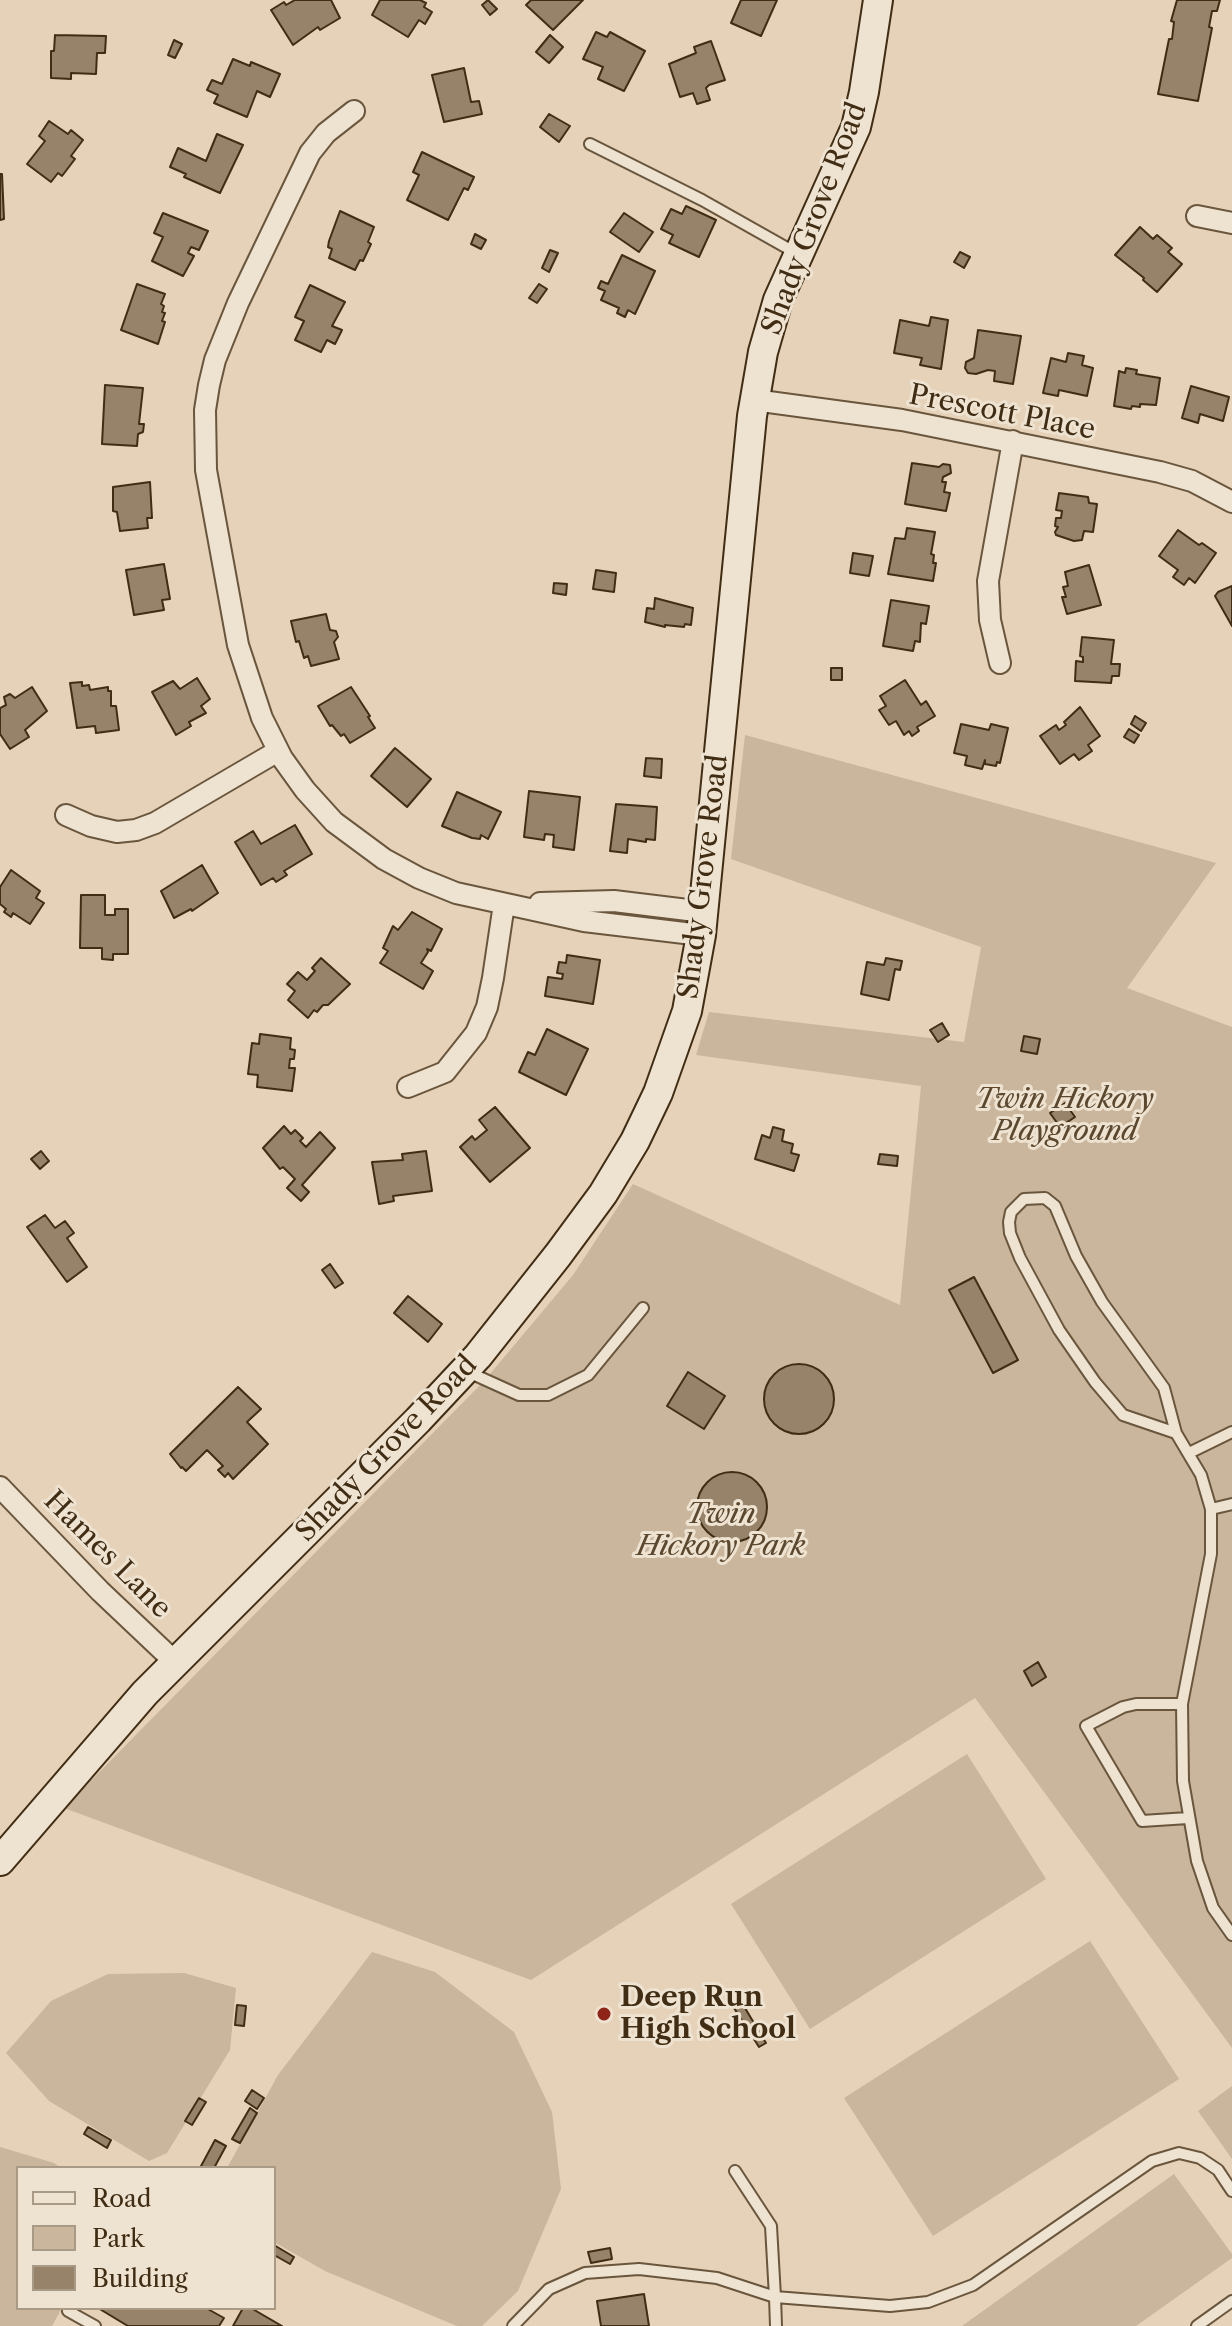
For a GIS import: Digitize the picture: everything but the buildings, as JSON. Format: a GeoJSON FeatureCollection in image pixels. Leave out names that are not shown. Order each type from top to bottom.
{"type":"FeatureCollection","features":[{"type":"Feature","properties":{"kind":"main road","name":"Shady Grove Road"},"geometry":{"type":"LineString","coordinates":[[0,1861],[145,1693],[464,1371],[506,1323],[558,1255],[603,1194],[635,1141],[671,1062],[687,1011],[703,923],[754,400],[763,352],[778,300],[856,127],[878,0]]}},
{"type":"Feature","properties":{"kind":"street"},"geometry":{"type":"LineString","coordinates":[[354,111],[326,133],[310,153],[232,317],[215,360],[205,410],[206,470],[238,645],[262,718],[278,751],[305,790],[334,822],[360,843],[419,878],[456,893],[584,921],[703,923]]}},
{"type":"Feature","properties":{"kind":"street"},"geometry":{"type":"LineString","coordinates":[[1197,216],[1232,223]]}},
{"type":"Feature","properties":{"kind":"street","name":"Prescott Place"},"geometry":{"type":"LineString","coordinates":[[754,400],[902,420],[1160,472],[1192,481],[1232,502]]}},
{"type":"Feature","properties":{"kind":"street"},"geometry":{"type":"LineString","coordinates":[[1000,663],[990,620],[988,581],[1013,441]]}},
{"type":"Feature","properties":{"kind":"street"},"geometry":{"type":"LineString","coordinates":[[66,815],[91,826],[117,832],[136,830],[155,823],[278,751]]}},
{"type":"Feature","properties":{"kind":"street"},"geometry":{"type":"LineString","coordinates":[[408,1087],[445,1072],[476,1033],[487,1007],[504,904]]}},
{"type":"Feature","properties":{"kind":"street","name":"Hames Lane"},"geometry":{"type":"LineString","coordinates":[[0,1487],[100,1591],[175,1662]]}},
{"type":"Feature","properties":{"kind":"lane"},"geometry":{"type":"LineString","coordinates":[[590,144],[702,200],[798,254]]}},
{"type":"Feature","properties":{"kind":"lane"},"geometry":{"type":"LineString","coordinates":[[1176,1433],[1123,1415],[1095,1382],[1059,1330],[1010,1233],[1011,1212],[1024,1199],[1034,1196],[1045,1198],[1055,1206],[1076,1256],[1102,1302],[1164,1388],[1176,1433],[1201,1475],[1211,1509],[1211,1554],[1182,1704],[1183,1781],[1197,1861],[1213,1908],[1232,1935]]}},
{"type":"Feature","properties":{"kind":"lane"},"geometry":{"type":"LineString","coordinates":[[464,1371],[519,1395],[548,1395],[588,1375],[643,1308]]}},
{"type":"Feature","properties":{"kind":"lane"},"geometry":{"type":"LineString","coordinates":[[1189,1453],[1232,1432]]}},
{"type":"Feature","properties":{"kind":"lane"},"geometry":{"type":"LineString","coordinates":[[1211,1509],[1232,1504]]}},
{"type":"Feature","properties":{"kind":"lane"},"geometry":{"type":"LineString","coordinates":[[1182,1704],[1136,1704],[1123,1707],[1086,1726],[1142,1821],[1188,1818]]}},
{"type":"Feature","properties":{"kind":"lane"},"geometry":{"type":"LineString","coordinates":[[513,2326],[549,2289],[585,2273],[639,2269],[717,2278],[775,2297],[890,2306],[928,2302],[973,2285],[1152,2161],[1179,2153],[1200,2158],[1218,2170],[1232,2191]]}},
{"type":"Feature","properties":{"kind":"lane"},"geometry":{"type":"LineString","coordinates":[[735,2171],[771,2226],[776,2326]]}},
{"type":"Feature","properties":{"kind":"lane"},"geometry":{"type":"LineString","coordinates":[[1197,2326],[1232,2301]]}},
{"type":"Feature","properties":{"kind":"lane"},"geometry":{"type":"LineString","coordinates":[[68,2311],[95,2326]]}},
{"type":"Feature","properties":{"kind":"green space","name":"Twin Hickory Park"},"geometry":{"type":"Polygon","coordinates":[[[745,735],[1216,863],[1127,988],[1232,1027],[1232,2048],[975,1698],[531,1980],[64,1808],[485,1380],[573,1275],[633,1184],[900,1305],[921,1086],[696,1055],[709,1012],[964,1042],[981,947],[731,859],[745,735]]]}},
{"type":"Feature","properties":{"kind":"green space"},"geometry":{"type":"Polygon","coordinates":[[[967,1754],[1046,1879],[810,2029],[731,1904],[967,1754]]]}},
{"type":"Feature","properties":{"kind":"green space"},"geometry":{"type":"Polygon","coordinates":[[[1090,1941],[1179,2079],[933,2236],[844,2098],[1090,1941]]]}},
{"type":"Feature","properties":{"kind":"green space"},"geometry":{"type":"Polygon","coordinates":[[[372,1952],[435,1972],[514,2032],[552,2112],[561,2189],[518,2291],[482,2326],[457,2326],[325,2271],[276,2243],[276,2166],[228,2166],[278,2075],[372,1952]]]}},
{"type":"Feature","properties":{"kind":"green space"},"geometry":{"type":"Polygon","coordinates":[[[184,1973],[236,1988],[230,2050],[167,2153],[149,2161],[49,2101],[6,2053],[51,2001],[108,1974],[184,1973]]]}},
{"type":"Feature","properties":{"kind":"green space"},"geometry":{"type":"Polygon","coordinates":[[[1232,2086],[1232,2159],[1198,2111],[1232,2086]]]}},
{"type":"Feature","properties":{"kind":"green space"},"geometry":{"type":"Polygon","coordinates":[[[0,2147],[58,2166],[16,2166],[16,2310],[61,2310],[52,2326],[0,2326],[0,2147]]]}},
{"type":"Feature","properties":{"kind":"green space"},"geometry":{"type":"Polygon","coordinates":[[[1174,2174],[1232,2258],[1136,2326],[962,2326],[1174,2174]]]}},
{"type":"Feature","properties":{"kind":"place","name":"Deep Run High School"},"geometry":{"type":"Point","coordinates":[604,2014]}},
{"type":"Feature","properties":{"kind":"park label","name":"Twin Hickory Playground"},"geometry":{"type":"Point","coordinates":[1065,1116]}}]}
